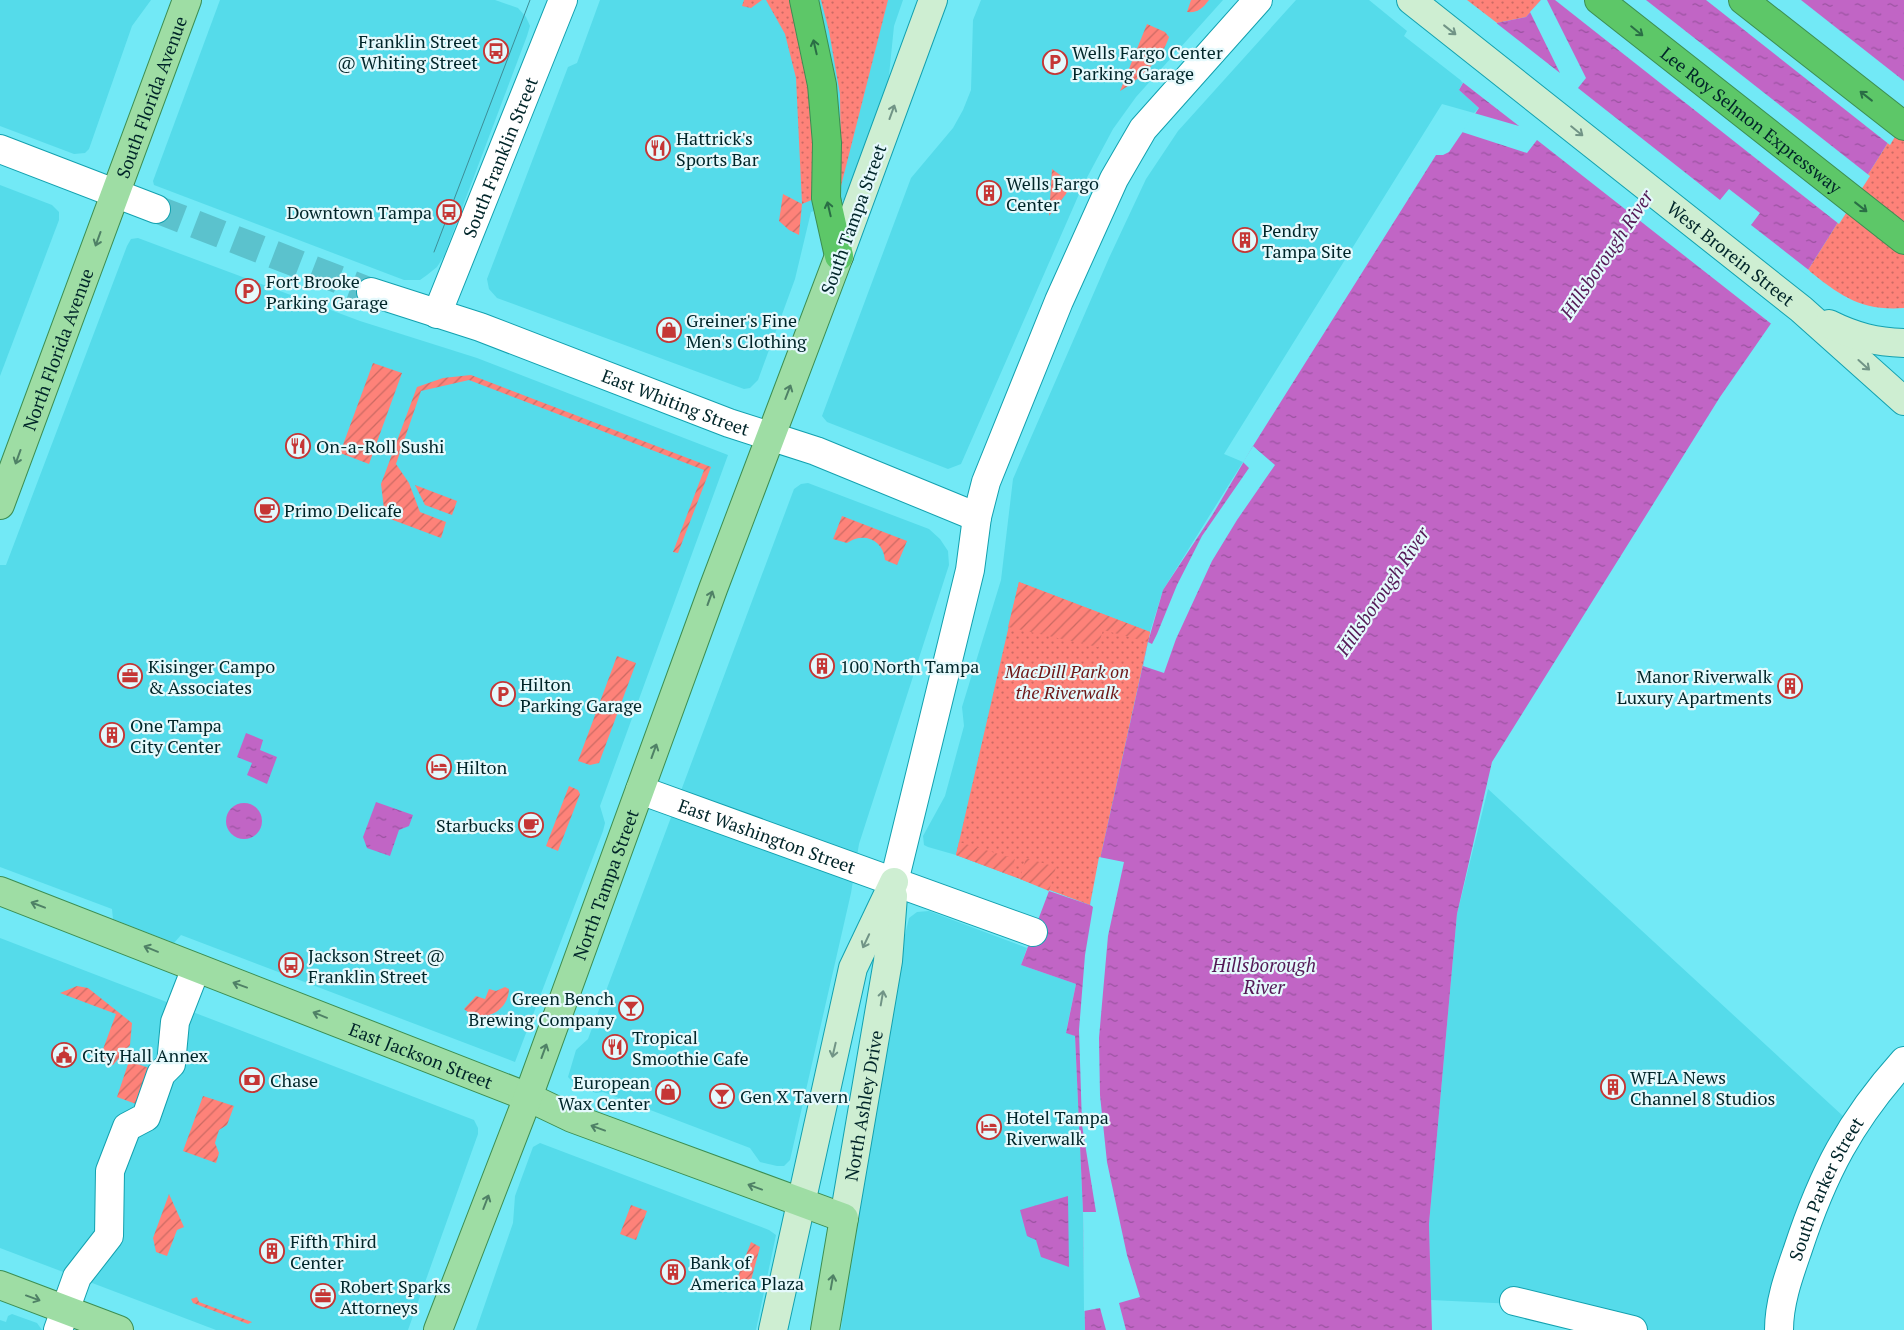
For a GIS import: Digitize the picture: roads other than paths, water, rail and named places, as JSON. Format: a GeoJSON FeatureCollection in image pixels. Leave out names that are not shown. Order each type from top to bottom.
{"type":"FeatureCollection","features":[{"type":"Feature","properties":{"kind":"highway"},"geometry":{"type":"LineString","coordinates":[[804,0],[822,85],[827,143],[826,198],[839,256]]}},
{"type":"Feature","properties":{"kind":"highway","name":"Lee Roy Selmon Expressway"},"geometry":{"type":"LineString","coordinates":[[1598,0],[1904,240]]}},
{"type":"Feature","properties":{"kind":"highway"},"geometry":{"type":"LineString","coordinates":[[1743,0],[1904,126]]}},
{"type":"Feature","properties":{"kind":"main road","name":"South Florida Avenue"},"geometry":{"type":"LineString","coordinates":[[114,193],[187,0]]}},
{"type":"Feature","properties":{"kind":"main road","name":"South Tampa Street"},"geometry":{"type":"LineString","coordinates":[[770,437],[933,0]]}},
{"type":"Feature","properties":{"kind":"main road","name":"West Brorein Street"},"geometry":{"type":"LineString","coordinates":[[1411,0],[1801,309],[1904,401]]}},
{"type":"Feature","properties":{"kind":"main road","name":"North Florida Avenue"},"geometry":{"type":"LineString","coordinates":[[0,505],[114,193]]}},
{"type":"Feature","properties":{"kind":"main road"},"geometry":{"type":"LineString","coordinates":[[1801,309],[1857,337],[1876,342],[1904,343]]}},
{"type":"Feature","properties":{"kind":"main road","name":"North Tampa Street"},"geometry":{"type":"LineString","coordinates":[[438,1330],[528,1097],[770,437]]}},
{"type":"Feature","properties":{"kind":"main road"},"geometry":{"type":"LineString","coordinates":[[773,1330],[853,968],[894,882]]}},
{"type":"Feature","properties":{"kind":"main road","name":"North Ashley Drive"},"geometry":{"type":"LineString","coordinates":[[825,1330],[888,962],[894,882]]}},
{"type":"Feature","properties":{"kind":"main road","name":"East Jackson Street"},"geometry":{"type":"LineString","coordinates":[[0,891],[528,1097],[572,1118],[844,1218]]}},
{"type":"Feature","properties":{"kind":"main road"},"geometry":{"type":"LineString","coordinates":[[0,1286],[62,1320],[119,1330]]}},
{"type":"Feature","properties":{"kind":"street","name":"South Franklin Street"},"geometry":{"type":"LineString","coordinates":[[437,314],[563,0]]}},
{"type":"Feature","properties":{"kind":"street"},"geometry":{"type":"LineString","coordinates":[[894,882],[970,570],[977,517],[986,482],[1059,301],[1114,179],[1143,129],[1258,0]]}},
{"type":"Feature","properties":{"kind":"street"},"geometry":{"type":"LineString","coordinates":[[0,149],[156,209]]}},
{"type":"Feature","properties":{"kind":"street","name":"East Whiting Street"},"geometry":{"type":"LineString","coordinates":[[371,292],[480,327],[770,437],[816,451],[977,517]]}},
{"type":"Feature","properties":{"kind":"street","name":"East Washington Street"},"geometry":{"type":"LineString","coordinates":[[640,790],[1033,932]]}},
{"type":"Feature","properties":{"kind":"street"},"geometry":{"type":"LineString","coordinates":[[62,1320],[77,1277],[109,1236],[110,1171],[127,1127],[146,1117],[160,1074],[171,1064],[175,1022],[196,968]]}},
{"type":"Feature","properties":{"kind":"street","name":"South Parker Street"},"geometry":{"type":"LineString","coordinates":[[1779,1330],[1781,1303],[1786,1282],[1822,1181],[1855,1124],[1904,1062]]}},
{"type":"Feature","properties":{"kind":"street"},"geometry":{"type":"LineString","coordinates":[[1514,1300],[1634,1330]]}},
{"type":"Feature","properties":{"kind":"water","name":"Hillsborough River"},"geometry":{"type":"Polygon","coordinates":[[[1541,0],[1904,0],[1904,117],[1808,270],[1720,397],[1492,762],[1457,914],[1429,1224],[1432,1330],[1085,1330],[1083,1212],[1075,1036],[1066,1033],[1076,984],[1021,965],[1049,891],[1090,905],[1148,642],[1163,590],[1213,514],[1253,446],[1436,155],[1443,155],[1449,152],[1479,108],[1459,90],[1497,23],[1526,17],[1541,0]]]}},
{"type":"Feature","properties":{"kind":"water"},"geometry":{"type":"Polygon","coordinates":[[[246,733],[263,740],[260,750],[277,757],[267,784],[247,775],[252,763],[237,757],[246,733]]]}},
{"type":"Feature","properties":{"kind":"water"},"geometry":{"type":"Polygon","coordinates":[[[376,802],[413,815],[409,826],[399,830],[390,856],[367,848],[363,837],[376,802]]]}},
{"type":"Feature","properties":{"kind":"water"},"geometry":{"type":"Polygon","coordinates":[[[244,803],[257,808],[262,821],[257,834],[244,839],[231,834],[226,821],[231,808],[244,803]]]}},
{"type":"Feature","properties":{"kind":"water"},"geometry":{"type":"Polygon","coordinates":[[[1068,1196],[1069,1267],[1041,1257],[1036,1240],[1027,1236],[1020,1210],[1068,1196]]]}},
{"type":"Feature","properties":{"kind":"tunnel"},"geometry":{"type":"LineString","coordinates":[[156,209],[371,292]]}},
{"type":"Feature","properties":{"kind":"tram line"},"geometry":{"type":"LineString","coordinates":[[434,252],[530,0]]}},
{"type":"Feature","properties":{"kind":"place","name":"Franklin Street @ Whiting Street"},"geometry":{"type":"Point","coordinates":[496,51]}},
{"type":"Feature","properties":{"kind":"place","name":"Wells Fargo Center Parking Garage"},"geometry":{"type":"Point","coordinates":[1055,62]}},
{"type":"Feature","properties":{"kind":"place","name":"Hattrick's Sports Bar"},"geometry":{"type":"Point","coordinates":[658,148]}},
{"type":"Feature","properties":{"kind":"place","name":"Wells Fargo Center"},"geometry":{"type":"Point","coordinates":[989,193]}},
{"type":"Feature","properties":{"kind":"place","name":"Downtown Tampa"},"geometry":{"type":"Point","coordinates":[449,212]}},
{"type":"Feature","properties":{"kind":"place","name":"Pendry Tampa Site"},"geometry":{"type":"Point","coordinates":[1245,240]}},
{"type":"Feature","properties":{"kind":"place","name":"Fort Brooke Parking Garage"},"geometry":{"type":"Point","coordinates":[248,291]}},
{"type":"Feature","properties":{"kind":"place","name":"Greiner's Fine Men's Clothing"},"geometry":{"type":"Point","coordinates":[669,330]}},
{"type":"Feature","properties":{"kind":"place","name":"On-a-Roll Sushi"},"geometry":{"type":"Point","coordinates":[298,446]}},
{"type":"Feature","properties":{"kind":"place","name":"Primo Delicafe"},"geometry":{"type":"Point","coordinates":[267,510]}},
{"type":"Feature","properties":{"kind":"place","name":"100 North Tampa"},"geometry":{"type":"Point","coordinates":[822,666]}},
{"type":"Feature","properties":{"kind":"place","name":"Kisinger Campo & Associates"},"geometry":{"type":"Point","coordinates":[130,676]}},
{"type":"Feature","properties":{"kind":"place","name":"Manor Riverwalk Luxury Apartments"},"geometry":{"type":"Point","coordinates":[1790,686]}},
{"type":"Feature","properties":{"kind":"place","name":"Hilton Parking Garage"},"geometry":{"type":"Point","coordinates":[503,694]}},
{"type":"Feature","properties":{"kind":"place","name":"One Tampa City Center"},"geometry":{"type":"Point","coordinates":[112,735]}},
{"type":"Feature","properties":{"kind":"place","name":"Hilton"},"geometry":{"type":"Point","coordinates":[439,767]}},
{"type":"Feature","properties":{"kind":"place","name":"Starbucks"},"geometry":{"type":"Point","coordinates":[531,825]}},
{"type":"Feature","properties":{"kind":"place","name":"Jackson Street @ Franklin Street"},"geometry":{"type":"Point","coordinates":[291,965]}},
{"type":"Feature","properties":{"kind":"place","name":"Green Bench Brewing Company"},"geometry":{"type":"Point","coordinates":[631,1008]}},
{"type":"Feature","properties":{"kind":"place","name":"Tropical Smoothie Cafe"},"geometry":{"type":"Point","coordinates":[615,1047]}},
{"type":"Feature","properties":{"kind":"place","name":"City Hall Annex"},"geometry":{"type":"Point","coordinates":[64,1055]}},
{"type":"Feature","properties":{"kind":"place","name":"Chase"},"geometry":{"type":"Point","coordinates":[252,1080]}},
{"type":"Feature","properties":{"kind":"place","name":"WFLA News Channel 8 Studios"},"geometry":{"type":"Point","coordinates":[1613,1087]}},
{"type":"Feature","properties":{"kind":"place","name":"European Wax Center"},"geometry":{"type":"Point","coordinates":[668,1092]}},
{"type":"Feature","properties":{"kind":"place","name":"Gen X Tavern"},"geometry":{"type":"Point","coordinates":[722,1096]}},
{"type":"Feature","properties":{"kind":"place","name":"Hotel Tampa Riverwalk"},"geometry":{"type":"Point","coordinates":[989,1127]}},
{"type":"Feature","properties":{"kind":"place","name":"Fifth Third Center"},"geometry":{"type":"Point","coordinates":[272,1251]}},
{"type":"Feature","properties":{"kind":"place","name":"Bank of America Plaza"},"geometry":{"type":"Point","coordinates":[673,1272]}},
{"type":"Feature","properties":{"kind":"place","name":"Robert Sparks Attorneys"},"geometry":{"type":"Point","coordinates":[323,1296]}},
{"type":"Feature","properties":{"kind":"park label","name":"MacDill Park on the Riverwalk"},"geometry":{"type":"Point","coordinates":[1067,681]}}]}
